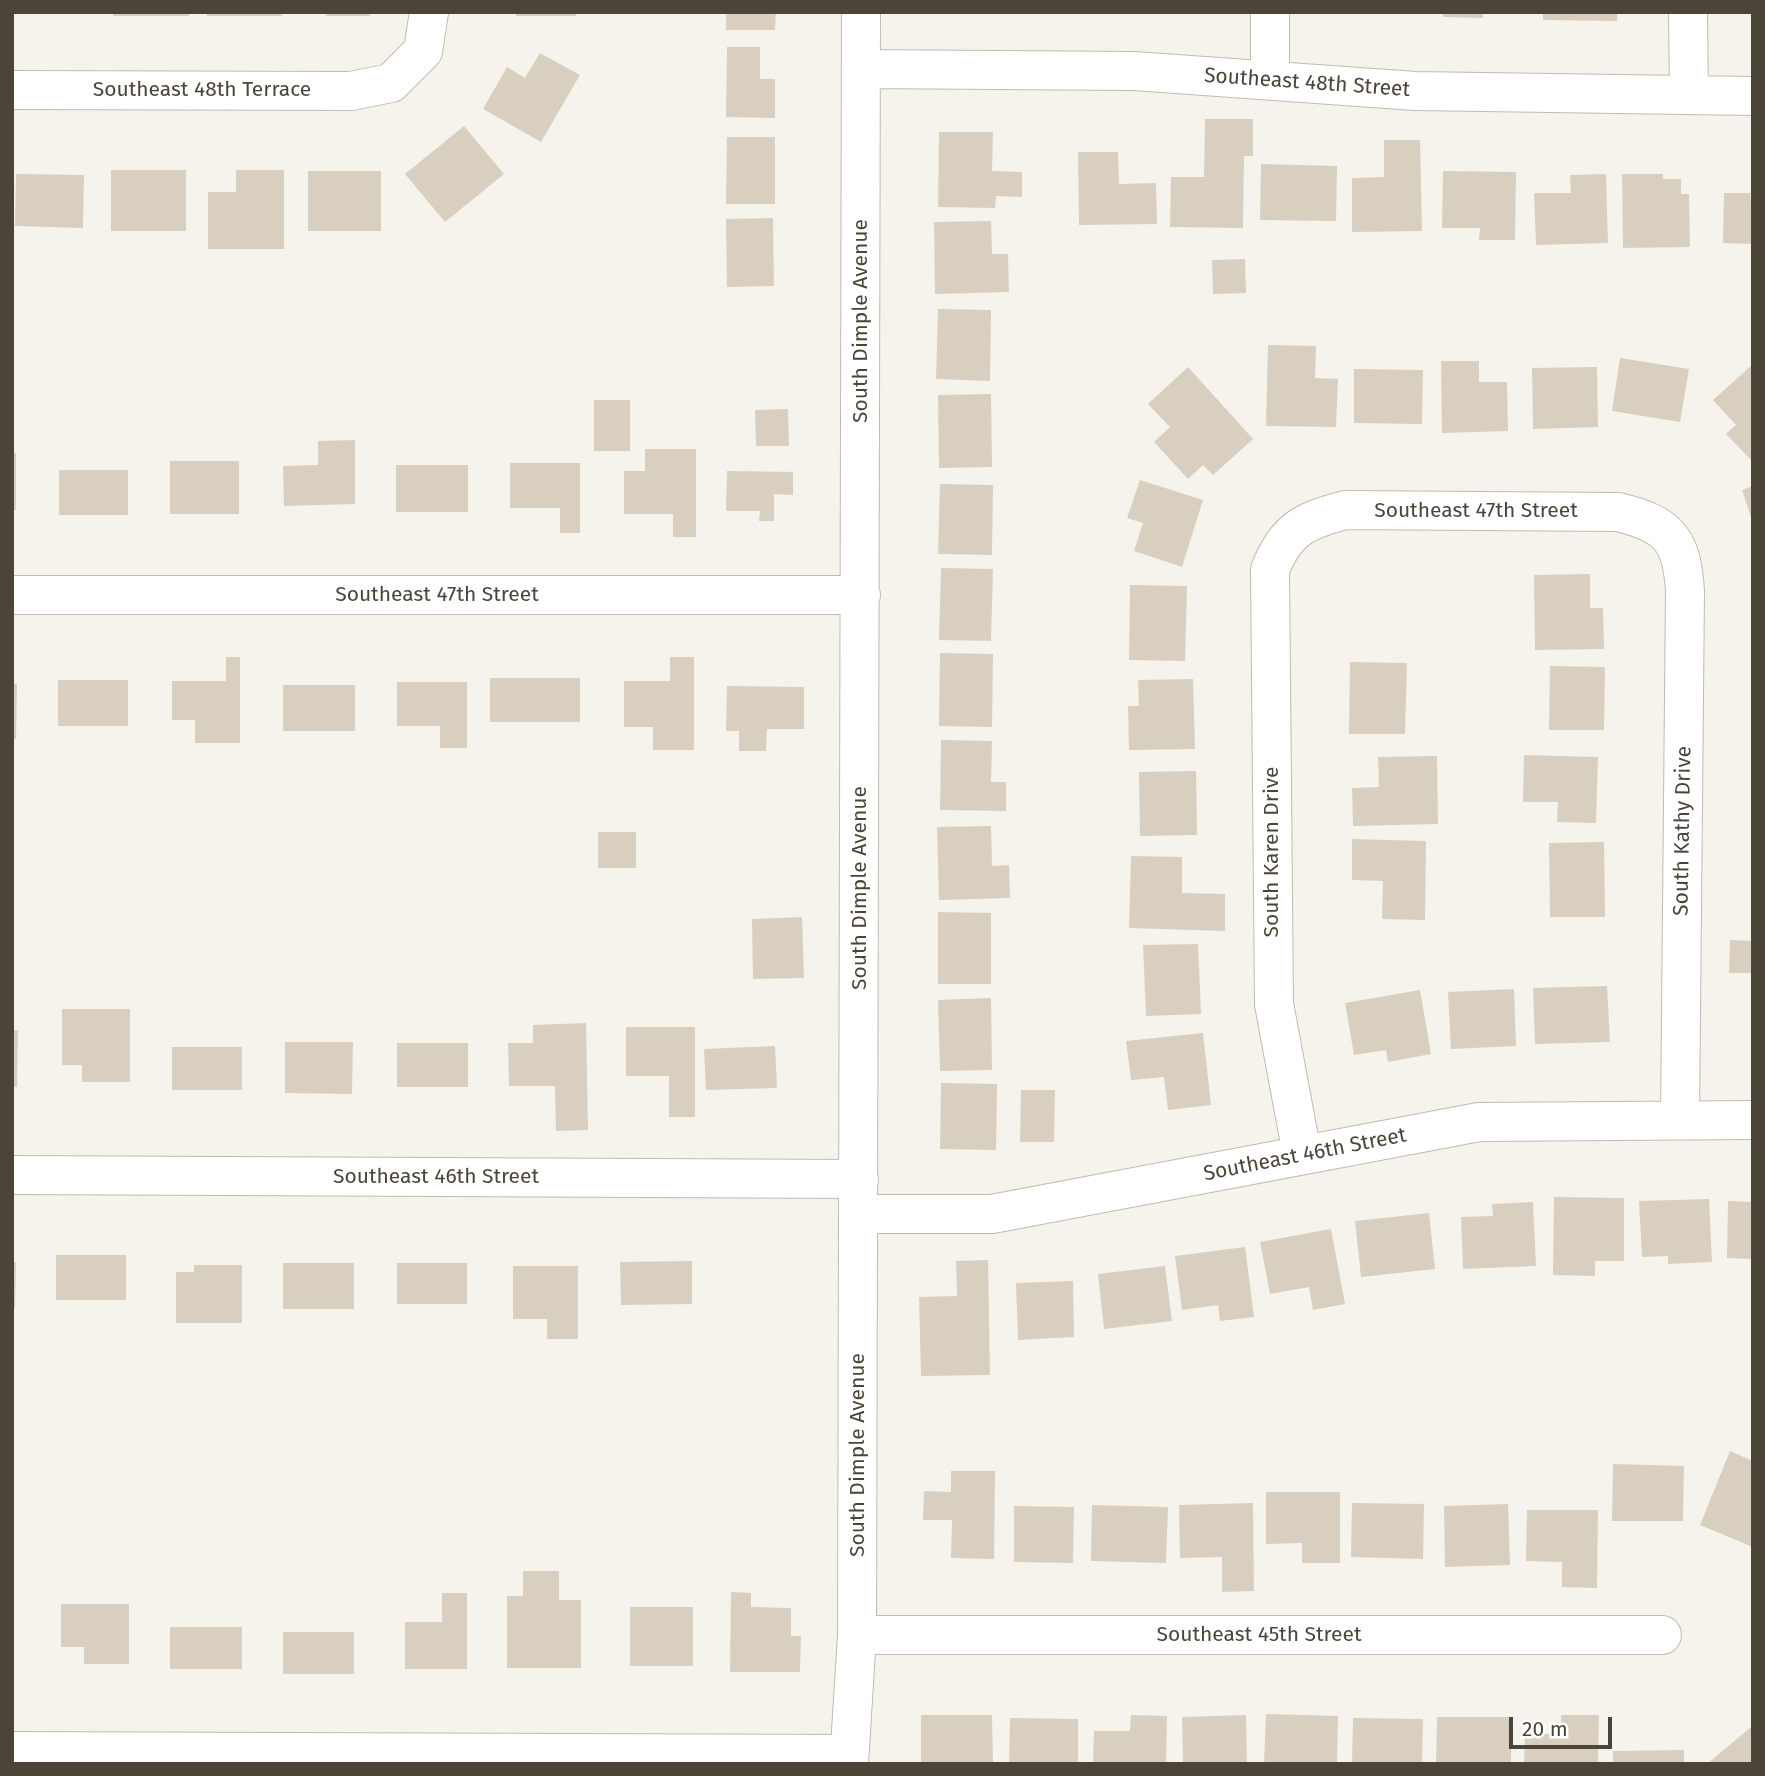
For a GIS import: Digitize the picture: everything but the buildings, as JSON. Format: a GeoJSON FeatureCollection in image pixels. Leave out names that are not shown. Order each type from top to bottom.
{"type":"FeatureCollection","features":[{"type":"Feature","properties":{"kind":"street","name":"Southeast 48th Terrace"},"geometry":{"type":"LineString","coordinates":[[12,90],[351,91],[391,83],[423,51],[429,12]]}},
{"type":"Feature","properties":{"kind":"street","name":"South Dimple Avenue"},"geometry":{"type":"LineString","coordinates":[[849,1759],[857,1635],[861,12]]}},
{"type":"Feature","properties":{"kind":"street"},"geometry":{"type":"LineString","coordinates":[[1270,12],[1270,79]]}},
{"type":"Feature","properties":{"kind":"street"},"geometry":{"type":"LineString","coordinates":[[1688,12],[1689,95]]}},
{"type":"Feature","properties":{"kind":"street","name":"Southeast 48th Street"},"geometry":{"type":"LineString","coordinates":[[862,69],[1134,71],[1415,91],[1753,96]]}},
{"type":"Feature","properties":{"kind":"street","name":"Southeast 47th Street"},"geometry":{"type":"LineString","coordinates":[[1279,548],[1293,531],[1316,517],[1345,510],[1618,512],[1643,518],[1662,527],[1676,544]]}},
{"type":"Feature","properties":{"kind":"street","name":"South Kathy Drive"},"geometry":{"type":"LineString","coordinates":[[1676,544],[1684,566],[1685,591],[1680,1120]]}},
{"type":"Feature","properties":{"kind":"street","name":"South Karen Drive"},"geometry":{"type":"LineString","coordinates":[[1279,548],[1270,570],[1273,1004],[1303,1154]]}},
{"type":"Feature","properties":{"kind":"street","name":"Southeast 47th Street"},"geometry":{"type":"LineString","coordinates":[[12,596],[861,594]]}},
{"type":"Feature","properties":{"kind":"street","name":"Southeast 46th Street"},"geometry":{"type":"LineString","coordinates":[[12,1175],[859,1196],[992,1214],[1150,1187],[1303,1154],[1479,1122],[1753,1120]]}},
{"type":"Feature","properties":{"kind":"street","name":"Southeast 45th Street"},"geometry":{"type":"LineString","coordinates":[[857,1635],[1662,1635]]}},
{"type":"Feature","properties":{"kind":"street"},"geometry":{"type":"LineString","coordinates":[[12,1751],[849,1759]]}}]}
